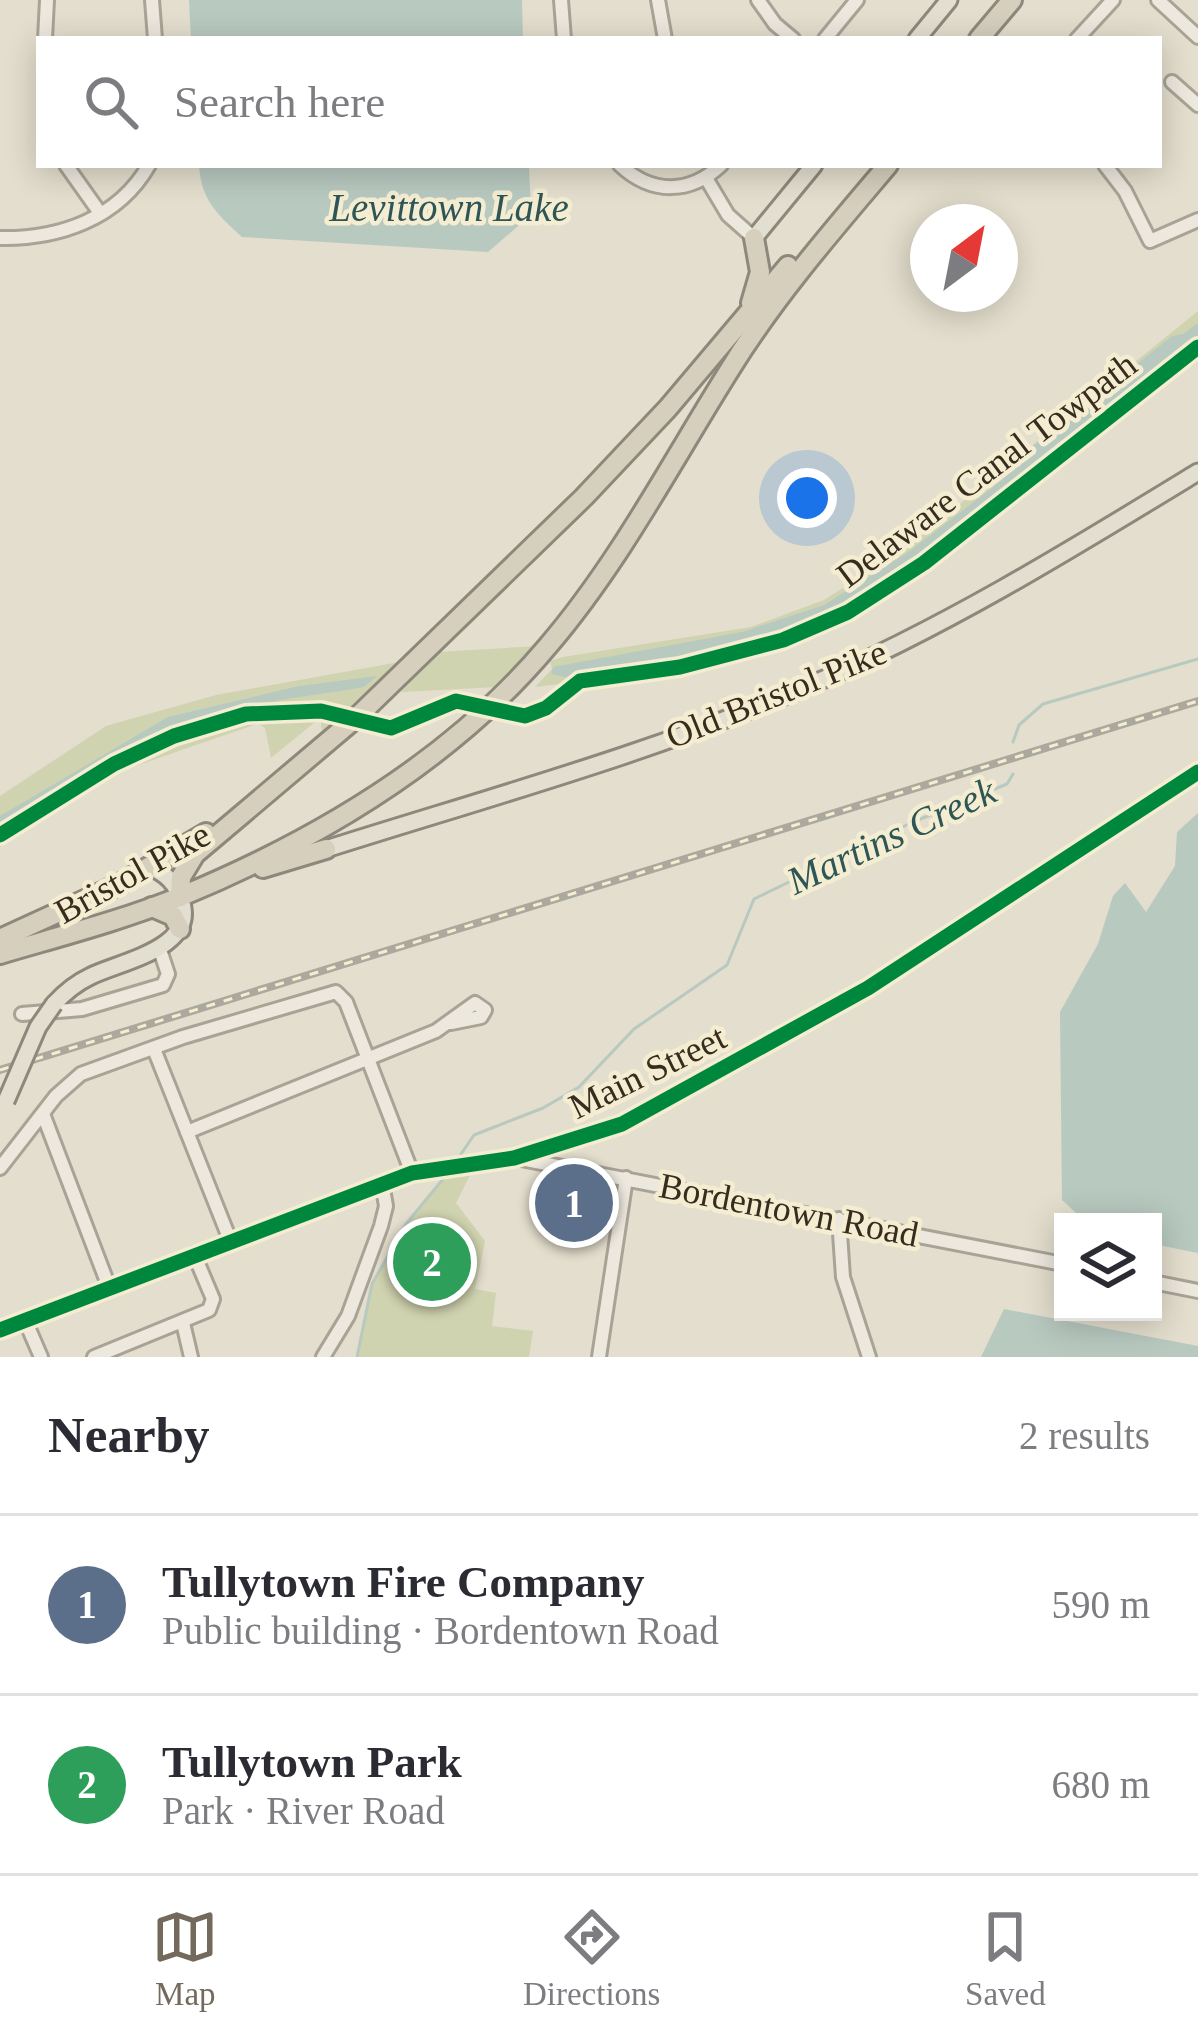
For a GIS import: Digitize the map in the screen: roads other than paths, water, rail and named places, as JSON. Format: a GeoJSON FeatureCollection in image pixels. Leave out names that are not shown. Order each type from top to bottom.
{"type":"FeatureCollection","features":[{"type":"Feature","properties":{"kind":"highway"},"geometry":{"type":"LineString","coordinates":[[982,36],[1012,0]]}},
{"type":"Feature","properties":{"kind":"highway"},"geometry":{"type":"LineString","coordinates":[[996,36],[1026,0]]}},
{"type":"Feature","properties":{"kind":"highway"},"geometry":{"type":"LineString","coordinates":[[180,897],[181,877],[190,860],[357,717],[584,497],[668,408],[870,168]]}},
{"type":"Feature","properties":{"kind":"highway"},"geometry":{"type":"LineString","coordinates":[[201,887],[304,837],[403,778],[473,723],[532,665],[601,576],[758,326],[886,168]]}},
{"type":"Feature","properties":{"kind":"highway"},"geometry":{"type":"LineString","coordinates":[[743,320],[759,280],[754,238]]}},
{"type":"Feature","properties":{"kind":"highway","name":"Bristol Pike"},"geometry":{"type":"LineString","coordinates":[[0,939],[150,867],[260,796]]}},
{"type":"Feature","properties":{"kind":"highway"},"geometry":{"type":"LineString","coordinates":[[201,887],[326,849]]}},
{"type":"Feature","properties":{"kind":"highway","name":"Bristol Pike"},"geometry":{"type":"LineString","coordinates":[[0,954],[201,887]]}},
{"type":"Feature","properties":{"kind":"highway"},"geometry":{"type":"LineString","coordinates":[[147,908],[168,912],[180,929]]}},
{"type":"Feature","properties":{"kind":"main road"},"geometry":{"type":"LineString","coordinates":[[919,36],[949,0]]}},
{"type":"Feature","properties":{"kind":"main road"},"geometry":{"type":"LineString","coordinates":[[754,238],[812,168]]}},
{"type":"Feature","properties":{"kind":"main road","name":"Old Bristol Pike"},"geometry":{"type":"LineString","coordinates":[[326,849],[714,723],[824,679],[1086,540],[1198,472]]}},
{"type":"Feature","properties":{"kind":"main road"},"geometry":{"type":"LineString","coordinates":[[3,1108],[38,1027],[54,1004],[90,976],[159,947],[180,929],[184,910],[180,897],[169,877],[150,867]]}},
{"type":"Feature","properties":{"kind":"street"},"geometry":{"type":"LineString","coordinates":[[45,36],[47,0]]}},
{"type":"Feature","properties":{"kind":"street"},"geometry":{"type":"LineString","coordinates":[[152,0],[155,36]]}},
{"type":"Feature","properties":{"kind":"street"},"geometry":{"type":"LineString","coordinates":[[561,0],[564,36]]}},
{"type":"Feature","properties":{"kind":"street"},"geometry":{"type":"LineString","coordinates":[[658,0],[664,36]]}},
{"type":"Feature","properties":{"kind":"street"},"geometry":{"type":"LineString","coordinates":[[758,0],[790,36]]}},
{"type":"Feature","properties":{"kind":"street"},"geometry":{"type":"LineString","coordinates":[[828,36],[857,0]]}},
{"type":"Feature","properties":{"kind":"street"},"geometry":{"type":"LineString","coordinates":[[1080,36],[1113,0]]}},
{"type":"Feature","properties":{"kind":"street"},"geometry":{"type":"LineString","coordinates":[[1158,0],[1198,37]]}},
{"type":"Feature","properties":{"kind":"street"},"geometry":{"type":"LineString","coordinates":[[1172,82],[1198,105]]}},
{"type":"Feature","properties":{"kind":"street"},"geometry":{"type":"LineString","coordinates":[[68,168],[100,213]]}},
{"type":"Feature","properties":{"kind":"street"},"geometry":{"type":"LineString","coordinates":[[0,238],[55,235],[100,213],[136,184],[146,168]]}},
{"type":"Feature","properties":{"kind":"street"},"geometry":{"type":"LineString","coordinates":[[624,168],[658,187],[686,187],[718,168]]}},
{"type":"Feature","properties":{"kind":"street"},"geometry":{"type":"LineString","coordinates":[[1107,168],[1125,191],[1150,241],[1198,220]]}},
{"type":"Feature","properties":{"kind":"street"},"geometry":{"type":"LineString","coordinates":[[706,178],[728,215],[754,238]]}},
{"type":"Feature","properties":{"kind":"street","name":"Main Street"},"geometry":{"type":"LineString","coordinates":[[0,1330],[412,1173],[514,1158],[622,1124],[837,1006],[1198,772]]}},
{"type":"Feature","properties":{"kind":"street"},"geometry":{"type":"LineString","coordinates":[[22,1014],[82,1009],[163,985],[168,974],[159,947]]}},
{"type":"Feature","properties":{"kind":"street"},"geometry":{"type":"LineString","coordinates":[[0,1168],[68,1084],[82,1074],[327,992],[343,996],[412,1173]]}},
{"type":"Feature","properties":{"kind":"street"},"geometry":{"type":"LineString","coordinates":[[187,1132],[451,1023]]}},
{"type":"Feature","properties":{"kind":"street"},"geometry":{"type":"LineString","coordinates":[[154,1049],[230,1240]]}},
{"type":"Feature","properties":{"kind":"street"},"geometry":{"type":"LineString","coordinates":[[43,1114],[110,1287]]}},
{"type":"Feature","properties":{"kind":"street","name":"Bordentown Road"},"geometry":{"type":"LineString","coordinates":[[514,1158],[1054,1262]]}},
{"type":"Feature","properties":{"kind":"street"},"geometry":{"type":"LineString","coordinates":[[599,1357],[626,1178]]}},
{"type":"Feature","properties":{"kind":"street"},"geometry":{"type":"LineString","coordinates":[[323,1357],[348,1316],[381,1226],[386,1206],[382,1184]]}},
{"type":"Feature","properties":{"kind":"street"},"geometry":{"type":"LineString","coordinates":[[839,1219],[843,1276],[869,1357]]}},
{"type":"Feature","properties":{"kind":"street"},"geometry":{"type":"LineString","coordinates":[[94,1357],[200,1317],[214,1303],[194,1254]]}},
{"type":"Feature","properties":{"kind":"street"},"geometry":{"type":"LineString","coordinates":[[1162,1284],[1198,1292]]}},
{"type":"Feature","properties":{"kind":"street"},"geometry":{"type":"LineString","coordinates":[[26,1320],[41,1357]]}},
{"type":"Feature","properties":{"kind":"street"},"geometry":{"type":"LineString","coordinates":[[183,1323],[191,1357]]}},
{"type":"Feature","properties":{"kind":"water"},"geometry":{"type":"Polygon","coordinates":[[[189,0],[522,0],[523,36],[191,36],[189,0]]]}},
{"type":"Feature","properties":{"kind":"water","name":"Levittown Lake"},"geometry":{"type":"Polygon","coordinates":[[[200,168],[529,168],[531,215],[488,252],[242,237],[212,206],[200,168]]]}},
{"type":"Feature","properties":{"kind":"water"},"geometry":{"type":"Polygon","coordinates":[[[1198,323],[1198,343],[1175,362],[932,552],[842,613],[765,642],[701,659],[569,678],[551,674],[553,667],[742,632],[824,605],[907,553],[1001,481],[1033,446],[1102,398],[1172,336],[1198,323]]]}},
{"type":"Feature","properties":{"kind":"water"},"geometry":{"type":"Polygon","coordinates":[[[377,676],[364,687],[259,705],[179,730],[87,775],[0,829],[0,816],[168,717],[299,686],[377,676]]]}},
{"type":"Feature","properties":{"kind":"water"},"geometry":{"type":"Polygon","coordinates":[[[1198,813],[1198,1253],[1162,1246],[1162,1213],[1076,1213],[1062,1200],[1060,1012],[1098,944],[1113,896],[1125,883],[1146,912],[1175,866],[1177,832],[1198,813]]]}},
{"type":"Feature","properties":{"kind":"water"},"geometry":{"type":"Polygon","coordinates":[[[1004,1309],[1198,1346],[1198,1357],[981,1357],[1004,1309]]]}},
{"type":"Feature","properties":{"kind":"waterway","name":"Martins Creek"},"geometry":{"type":"LineString","coordinates":[[1013,742],[1019,725],[1043,704],[1198,659]]}},
{"type":"Feature","properties":{"kind":"waterway","name":"Martins Creek"},"geometry":{"type":"LineString","coordinates":[[457,1160],[474,1135],[543,1108],[579,1087],[634,1029],[727,965],[754,899],[913,822],[1007,784],[1013,774]]}},
{"type":"Feature","properties":{"kind":"waterway","name":"Martins Creek"},"geometry":{"type":"LineString","coordinates":[[357,1357],[372,1284],[406,1224],[448,1173]]}},
{"type":"Feature","properties":{"kind":"railway"},"geometry":{"type":"LineString","coordinates":[[0,1070],[1198,701]]}},
{"type":"Feature","properties":{"kind":"place","name":"Tullytown Fire Company"},"geometry":{"type":"Point","coordinates":[574,1203]}},
{"type":"Feature","properties":{"kind":"place","name":"Tullytown Park"},"geometry":{"type":"Point","coordinates":[432,1262]}}]}
